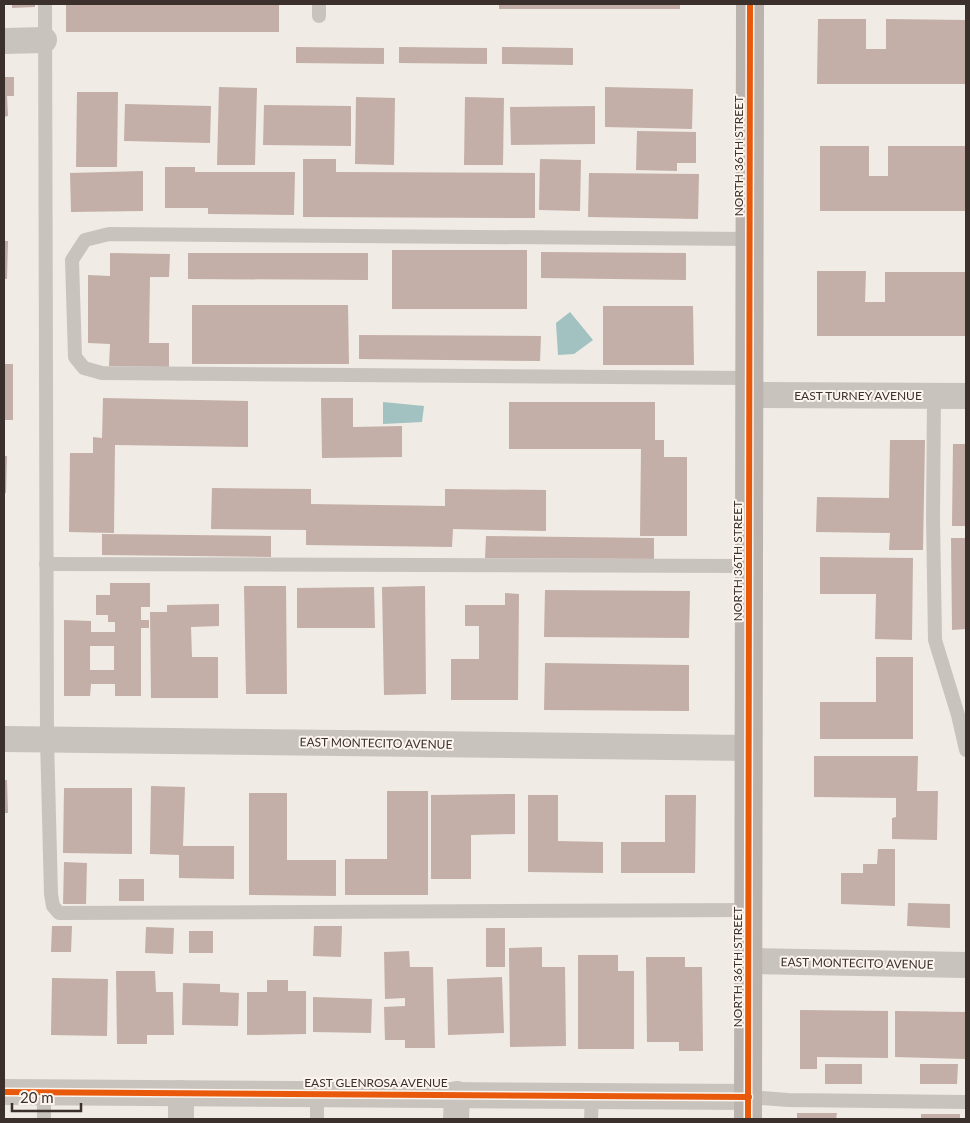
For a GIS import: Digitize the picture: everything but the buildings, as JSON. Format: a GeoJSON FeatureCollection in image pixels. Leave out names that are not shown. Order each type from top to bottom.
{"type":"FeatureCollection","features":[{"type":"Feature","properties":{"kind":"main road","name":"NORTH 36TH STREET"},"geometry":{"type":"LineString","coordinates":[[748,1108],[750,4]]}},
{"type":"Feature","properties":{"kind":"street"},"geometry":{"type":"LineString","coordinates":[[4,41],[44,40]]}},
{"type":"Feature","properties":{"kind":"street","name":"EAST TURNEY AVENUE"},"geometry":{"type":"LineString","coordinates":[[750,386],[966,396]]}},
{"type":"Feature","properties":{"kind":"street","name":"EAST MONTECITO AVENUE"},"geometry":{"type":"LineString","coordinates":[[4,739],[748,748]]}},
{"type":"Feature","properties":{"kind":"street","name":"EAST MONTECITO AVENUE"},"geometry":{"type":"LineString","coordinates":[[748,961],[966,965]]}},
{"type":"Feature","properties":{"kind":"street","name":"EAST GLENROSA AVENUE"},"geometry":{"type":"LineString","coordinates":[[4,1092],[317,1093],[457,1107],[748,1108]]}},
{"type":"Feature","properties":{"kind":"street"},"geometry":{"type":"LineString","coordinates":[[181,1119],[182,1093]]}},
{"type":"Feature","properties":{"kind":"lane"},"geometry":{"type":"LineString","coordinates":[[44,4],[47,739],[51,894],[53,906],[59,913],[748,910]]}},
{"type":"Feature","properties":{"kind":"lane"},"geometry":{"type":"LineString","coordinates":[[750,239],[109,234],[85,240],[72,260],[75,357],[84,368],[102,373],[750,386]]}},
{"type":"Feature","properties":{"kind":"lane"},"geometry":{"type":"LineString","coordinates":[[934,395],[933,518],[935,640],[966,748]]}},
{"type":"Feature","properties":{"kind":"lane"},"geometry":{"type":"LineString","coordinates":[[46,564],[748,566]]}},
{"type":"Feature","properties":{"kind":"lane"},"geometry":{"type":"LineString","coordinates":[[44,1092],[44,1119]]}},
{"type":"Feature","properties":{"kind":"lane"},"geometry":{"type":"LineString","coordinates":[[317,1093],[317,1119]]}},
{"type":"Feature","properties":{"kind":"lane"},"geometry":{"type":"LineString","coordinates":[[748,1108],[788,1100],[966,1102]]}},
{"type":"Feature","properties":{"kind":"water"},"geometry":{"type":"Polygon","coordinates":[[[570,312],[593,340],[574,354],[558,355],[556,323],[570,312]]]}},
{"type":"Feature","properties":{"kind":"water"},"geometry":{"type":"Polygon","coordinates":[[[383,402],[424,406],[422,422],[383,424],[383,402]]]}},
{"type":"Feature","properties":{"kind":"cycle path"},"geometry":{"type":"LineString","coordinates":[[748,1119],[750,4]]}},
{"type":"Feature","properties":{"kind":"cycle path"},"geometry":{"type":"LineString","coordinates":[[4,1092],[749,1097]]}}]}
